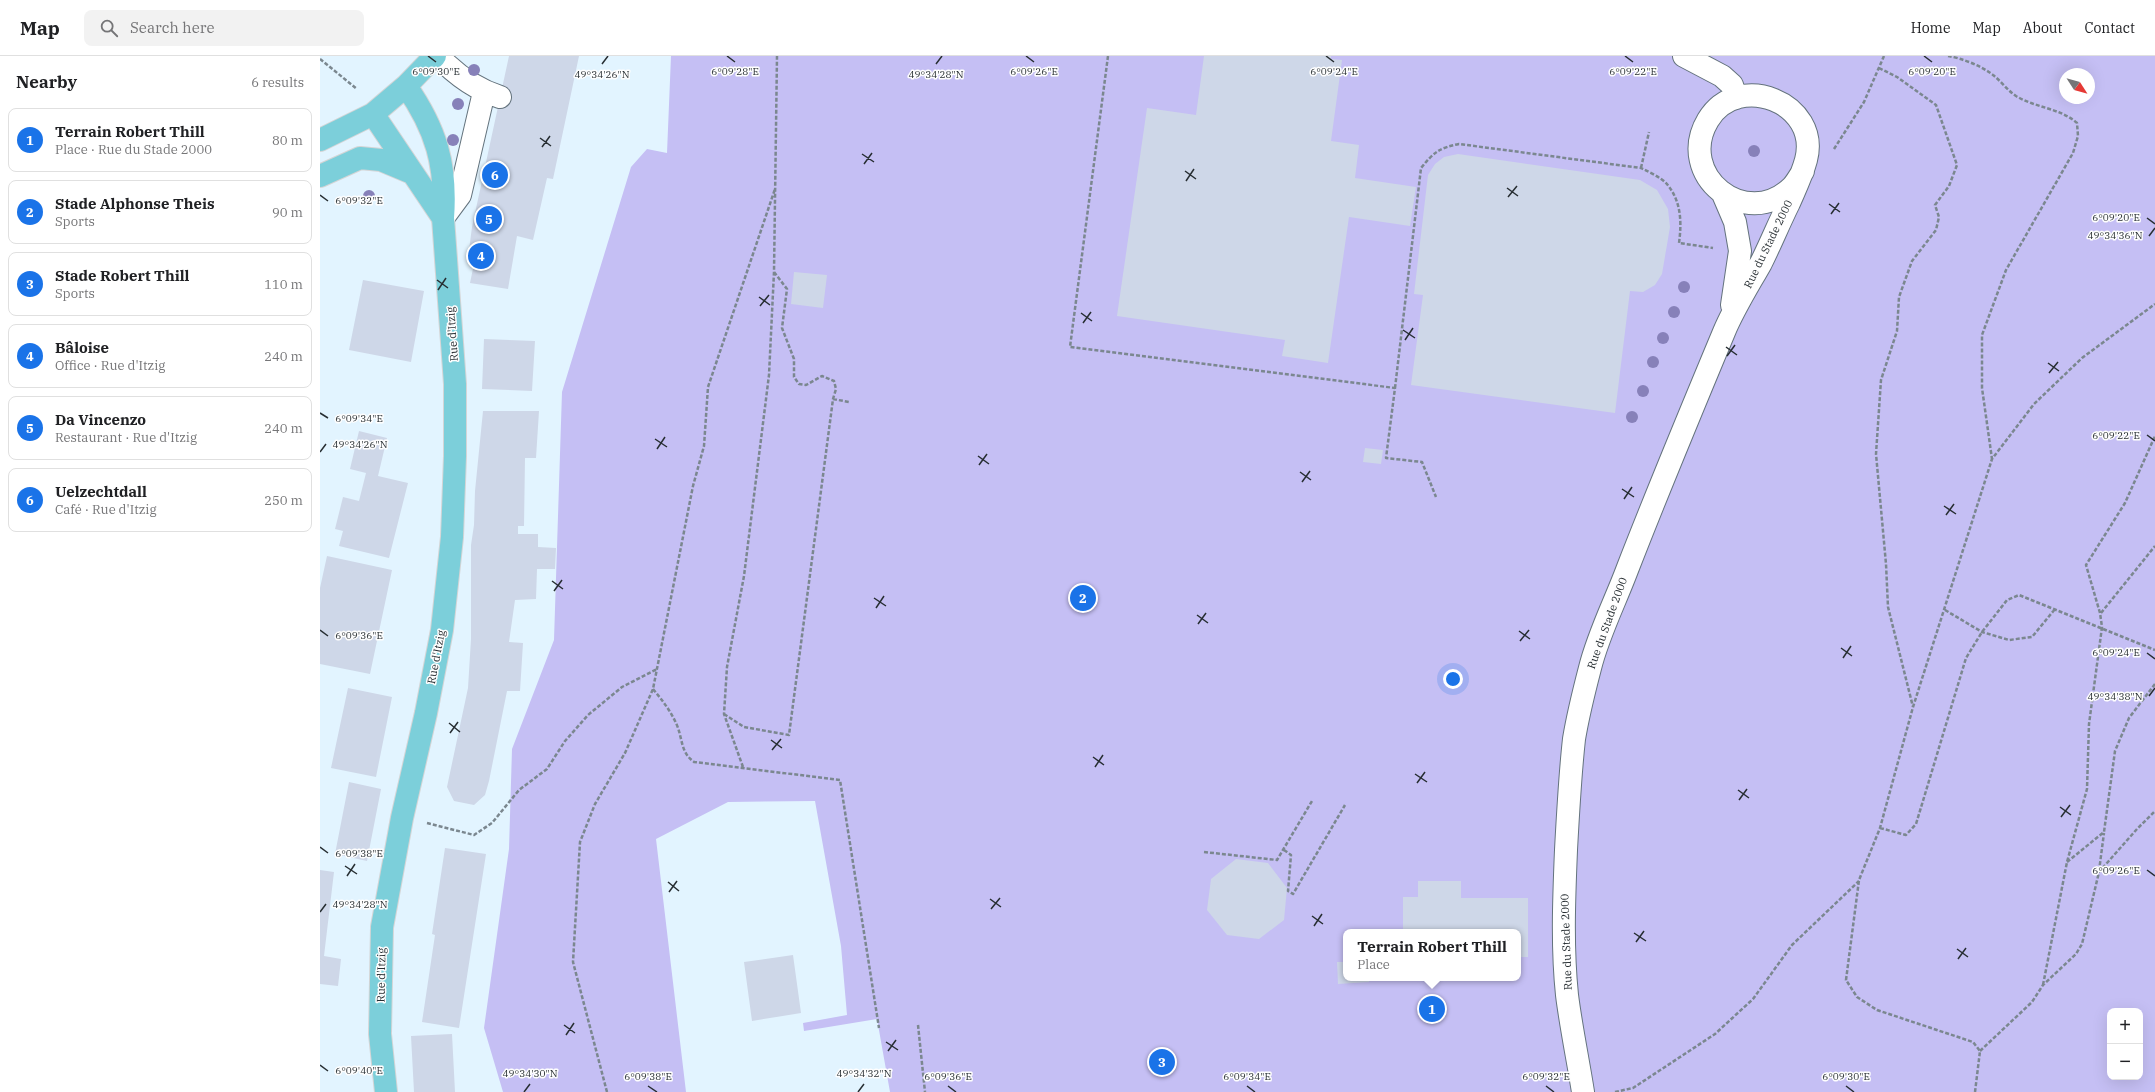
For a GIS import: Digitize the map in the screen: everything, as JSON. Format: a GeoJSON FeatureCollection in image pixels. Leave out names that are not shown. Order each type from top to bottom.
{"type":"FeatureCollection","features":[{"type":"Feature","properties":{"kind":"main road"},"geometry":{"type":"LineString","coordinates":[[320,140],[373,114],[406,86],[437,56]]}},
{"type":"Feature","properties":{"kind":"main road","name":"Rue d'Itzig"},"geometry":{"type":"LineString","coordinates":[[386,1092],[380,1034],[382,927],[402,818],[426,713],[442,630],[452,537],[455,456],[455,384],[443,218],[444,185],[442,164],[434,136],[422,110],[406,86]]}},
{"type":"Feature","properties":{"kind":"main road"},"geometry":{"type":"LineString","coordinates":[[373,114],[443,218]]}},
{"type":"Feature","properties":{"kind":"main road"},"geometry":{"type":"LineString","coordinates":[[320,176],[360,158],[381,160],[412,173]]}},
{"type":"Feature","properties":{"kind":"street"},"geometry":{"type":"LineString","coordinates":[[437,56],[466,82],[492,95],[460,195],[443,218]]}},
{"type":"Feature","properties":{"kind":"street"},"geometry":{"type":"LineString","coordinates":[[1684,56],[1722,76],[1732,85],[1736,98]]}},
{"type":"Feature","properties":{"kind":"street","name":"Rue du Stade 2000"},"geometry":{"type":"LineString","coordinates":[[1583,1092],[1567,994],[1564,901],[1575,737],[1591,664],[1645,524],[1731,316],[1762,260],[1803,171],[1808,154],[1806,136],[1799,119],[1786,106],[1771,97],[1753,95],[1736,98],[1721,106],[1709,118],[1702,134],[1699,150],[1705,172],[1711,182],[1723,194],[1740,202],[1753,203],[1759,203],[1777,198],[1793,187],[1803,171]]}},
{"type":"Feature","properties":{"kind":"street","name":"Rue du Stade 2000"},"geometry":{"type":"LineString","coordinates":[[1723,194],[1735,222],[1740,251],[1731,316]]}},
{"type":"Feature","properties":{"kind":"path"},"geometry":{"type":"LineString","coordinates":[[743,767],[724,714],[727,667],[744,576],[769,375],[774,272],[777,56]]}},
{"type":"Feature","properties":{"kind":"path"},"geometry":{"type":"LineString","coordinates":[[1108,56],[1070,347],[1395,388]]}},
{"type":"Feature","properties":{"kind":"path"},"geometry":{"type":"LineString","coordinates":[[1832,153],[1864,102],[1884,56]]}},
{"type":"Feature","properties":{"kind":"path"},"geometry":{"type":"LineString","coordinates":[[1948,56],[1992,73],[2015,95],[2037,106],[2067,114],[2077,123],[2078,136],[2073,153],[2006,270],[1982,335],[1982,388],[1992,459]]}},
{"type":"Feature","properties":{"kind":"path"},"geometry":{"type":"LineString","coordinates":[[320,59],[357,89]]}},
{"type":"Feature","properties":{"kind":"path"},"geometry":{"type":"LineString","coordinates":[[1879,68],[1897,77],[1936,105],[1957,166],[1949,186],[1935,205],[1939,217],[1936,230],[1912,261],[1901,290],[1899,297],[1897,331],[1881,380],[1876,454],[1886,564],[1888,607],[1913,707]]}},
{"type":"Feature","properties":{"kind":"path"},"geometry":{"type":"LineString","coordinates":[[1641,168],[1649,132]]}},
{"type":"Feature","properties":{"kind":"path"},"geometry":{"type":"LineString","coordinates":[[1436,497],[1422,462],[1386,458],[1421,168],[1430,156],[1442,147],[1459,144],[1641,168],[1665,182],[1679,205],[1681,228],[1679,243],[1740,251]]}},
{"type":"Feature","properties":{"kind":"path"},"geometry":{"type":"LineString","coordinates":[[607,1092],[573,962],[580,842],[595,804],[625,753],[653,689],[693,486],[704,446],[708,387],[775,189]]}},
{"type":"Feature","properties":{"kind":"path"},"geometry":{"type":"LineString","coordinates":[[724,714],[744,726],[789,735],[832,399],[836,389],[834,381],[822,376],[806,385],[799,384],[794,377],[794,359],[782,328],[787,289],[774,272]]}},
{"type":"Feature","properties":{"kind":"path"},"geometry":{"type":"LineString","coordinates":[[1980,1051],[1973,1042],[1876,1010],[1857,996],[1846,980],[1859,880],[1880,828],[1913,707],[1992,459],[2034,404],[2082,358],[2155,304]]}},
{"type":"Feature","properties":{"kind":"path"},"geometry":{"type":"LineString","coordinates":[[832,399],[849,402]]}},
{"type":"Feature","properties":{"kind":"path"},"geometry":{"type":"LineString","coordinates":[[2043,985],[2067,862],[2087,789],[2089,724],[2102,627],[2100,613],[2086,565],[2125,503],[2155,436]]}},
{"type":"Feature","properties":{"kind":"path"},"geometry":{"type":"LineString","coordinates":[[2100,613],[2155,546]]}},
{"type":"Feature","properties":{"kind":"path"},"geometry":{"type":"LineString","coordinates":[[1880,828],[1906,835],[1916,824],[1966,658],[1982,632],[2007,600],[2019,595],[2102,627],[2155,650]]}},
{"type":"Feature","properties":{"kind":"path"},"geometry":{"type":"LineString","coordinates":[[1945,610],[1982,632],[2009,640],[2032,637],[2055,609]]}},
{"type":"Feature","properties":{"kind":"path"},"geometry":{"type":"LineString","coordinates":[[422,822],[474,834],[492,823],[519,790],[547,769],[565,741],[588,715],[622,687],[658,669]]}},
{"type":"Feature","properties":{"kind":"path"},"geometry":{"type":"LineString","coordinates":[[1975,1092],[1980,1051],[2032,1002],[2043,985],[2076,954],[2082,944],[2099,872],[2115,751],[2129,718],[2155,684]]}},
{"type":"Feature","properties":{"kind":"path"},"geometry":{"type":"LineString","coordinates":[[653,689],[665,703],[677,725],[686,756],[694,762],[840,780],[864,943],[879,1028]]}},
{"type":"Feature","properties":{"kind":"path"},"geometry":{"type":"LineString","coordinates":[[1204,852],[1277,860],[1312,801]]}},
{"type":"Feature","properties":{"kind":"path"},"geometry":{"type":"LineString","coordinates":[[1284,850],[1291,854],[1288,891],[1293,894],[1345,805]]}},
{"type":"Feature","properties":{"kind":"path"},"geometry":{"type":"LineString","coordinates":[[2099,872],[2155,811]]}},
{"type":"Feature","properties":{"kind":"path"},"geometry":{"type":"LineString","coordinates":[[2067,862],[2104,832]]}},
{"type":"Feature","properties":{"kind":"path"},"geometry":{"type":"LineString","coordinates":[[1615,1092],[1633,1088],[1715,1034],[1753,999],[1792,945],[1859,880]]}},
{"type":"Feature","properties":{"kind":"path"},"geometry":{"type":"LineString","coordinates":[[918,1025],[925,1092]]}},
{"type":"Feature","properties":{"kind":"shaded area"},"geometry":{"type":"Polygon","coordinates":[[[671,56],[2155,56],[2155,1092],[890,1092],[877,1019],[804,1031],[803,1023],[847,1015],[841,946],[815,801],[728,802],[656,839],[686,1092],[503,1092],[484,1028],[509,849],[512,749],[554,640],[562,392],[631,167],[647,149],[667,153],[671,56]]]}},
{"type":"Feature","properties":{"kind":"building"},"geometry":{"type":"Polygon","coordinates":[[[509,56],[579,56],[553,179],[547,178],[533,240],[517,236],[508,289],[470,283],[475,259],[468,258],[472,227],[509,56]]]}},
{"type":"Feature","properties":{"kind":"building"},"geometry":{"type":"Polygon","coordinates":[[[1204,56],[1331,56],[1331,59],[1342,60],[1331,141],[1359,145],[1355,178],[1416,187],[1410,226],[1349,217],[1328,363],[1282,356],[1285,340],[1117,316],[1147,108],[1196,115],[1204,56]]]}},
{"type":"Feature","properties":{"kind":"building"},"geometry":{"type":"Polygon","coordinates":[[[1458,154],[1640,180],[1657,190],[1668,209],[1670,227],[1662,274],[1655,285],[1643,292],[1630,291],[1615,413],[1411,385],[1423,295],[1414,294],[1428,175],[1435,164],[1444,157],[1458,154]]]}},
{"type":"Feature","properties":{"kind":"building"},"geometry":{"type":"Polygon","coordinates":[[[794,272],[827,275],[823,308],[791,304],[794,272]]]}},
{"type":"Feature","properties":{"kind":"building"},"geometry":{"type":"Polygon","coordinates":[[[363,280],[424,291],[411,362],[349,350],[363,280]]]}},
{"type":"Feature","properties":{"kind":"building"},"geometry":{"type":"Polygon","coordinates":[[[484,339],[535,341],[532,391],[482,389],[484,339]]]}},
{"type":"Feature","properties":{"kind":"building"},"geometry":{"type":"Polygon","coordinates":[[[483,411],[539,411],[536,458],[525,458],[524,526],[518,526],[518,534],[538,534],[538,547],[556,548],[555,569],[537,569],[536,599],[515,600],[509,642],[523,643],[520,691],[507,691],[485,795],[474,805],[454,801],[447,787],[468,688],[471,639],[471,545],[474,525],[475,491],[483,411]]]}},
{"type":"Feature","properties":{"kind":"building"},"geometry":{"type":"Polygon","coordinates":[[[359,431],[387,438],[378,476],[408,483],[389,558],[339,546],[343,531],[335,529],[343,497],[359,501],[366,473],[350,469],[359,431]]]}},
{"type":"Feature","properties":{"kind":"building"},"geometry":{"type":"Polygon","coordinates":[[[1365,448],[1383,450],[1381,464],[1363,462],[1365,448]]]}},
{"type":"Feature","properties":{"kind":"building"},"geometry":{"type":"Polygon","coordinates":[[[327,556],[392,570],[370,674],[320,664],[320,588],[327,556]]]}},
{"type":"Feature","properties":{"kind":"building"},"geometry":{"type":"Polygon","coordinates":[[[348,688],[392,697],[376,777],[331,768],[348,688]]]}},
{"type":"Feature","properties":{"kind":"building"},"geometry":{"type":"Polygon","coordinates":[[[349,782],[381,789],[367,861],[335,854],[349,782]]]}},
{"type":"Feature","properties":{"kind":"building"},"geometry":{"type":"Polygon","coordinates":[[[445,848],[486,854],[459,1028],[422,1022],[435,935],[432,934],[445,848]]]}},
{"type":"Feature","properties":{"kind":"building"},"geometry":{"type":"Polygon","coordinates":[[[1236,859],[1268,863],[1287,888],[1284,920],[1259,939],[1227,935],[1207,910],[1211,879],[1236,859]]]}},
{"type":"Feature","properties":{"kind":"building"},"geometry":{"type":"Polygon","coordinates":[[[320,870],[334,872],[324,956],[341,959],[338,986],[320,984],[320,870]]]}},
{"type":"Feature","properties":{"kind":"building"},"geometry":{"type":"Polygon","coordinates":[[[1418,881],[1461,881],[1461,898],[1528,898],[1528,957],[1521,957],[1521,929],[1403,929],[1403,897],[1418,897],[1418,881]]]}},
{"type":"Feature","properties":{"kind":"building"},"geometry":{"type":"Polygon","coordinates":[[[793,955],[801,1013],[752,1021],[744,962],[793,955]]]}},
{"type":"Feature","properties":{"kind":"building"},"geometry":{"type":"Polygon","coordinates":[[[1337,962],[1343,962],[1343,981],[1369,981],[1369,982],[1338,984],[1337,962]]]}},
{"type":"Feature","properties":{"kind":"building"},"geometry":{"type":"Polygon","coordinates":[[[452,1034],[455,1092],[414,1092],[411,1036],[452,1034]]]}},
{"type":"Feature","properties":{"kind":"place","name":"Uelzechtdall"},"geometry":{"type":"Point","coordinates":[495,175]}},
{"type":"Feature","properties":{"kind":"place","name":"Da Vincenzo"},"geometry":{"type":"Point","coordinates":[489,219]}},
{"type":"Feature","properties":{"kind":"place","name":"Bâloise"},"geometry":{"type":"Point","coordinates":[481,256]}},
{"type":"Feature","properties":{"kind":"place","name":"Stade Alphonse Theis"},"geometry":{"type":"Point","coordinates":[1083,598]}},
{"type":"Feature","properties":{"kind":"place","name":"Terrain Robert Thill"},"geometry":{"type":"Point","coordinates":[1432,1009]}},
{"type":"Feature","properties":{"kind":"place","name":"Stade Robert Thill"},"geometry":{"type":"Point","coordinates":[1162,1062]}}]}
